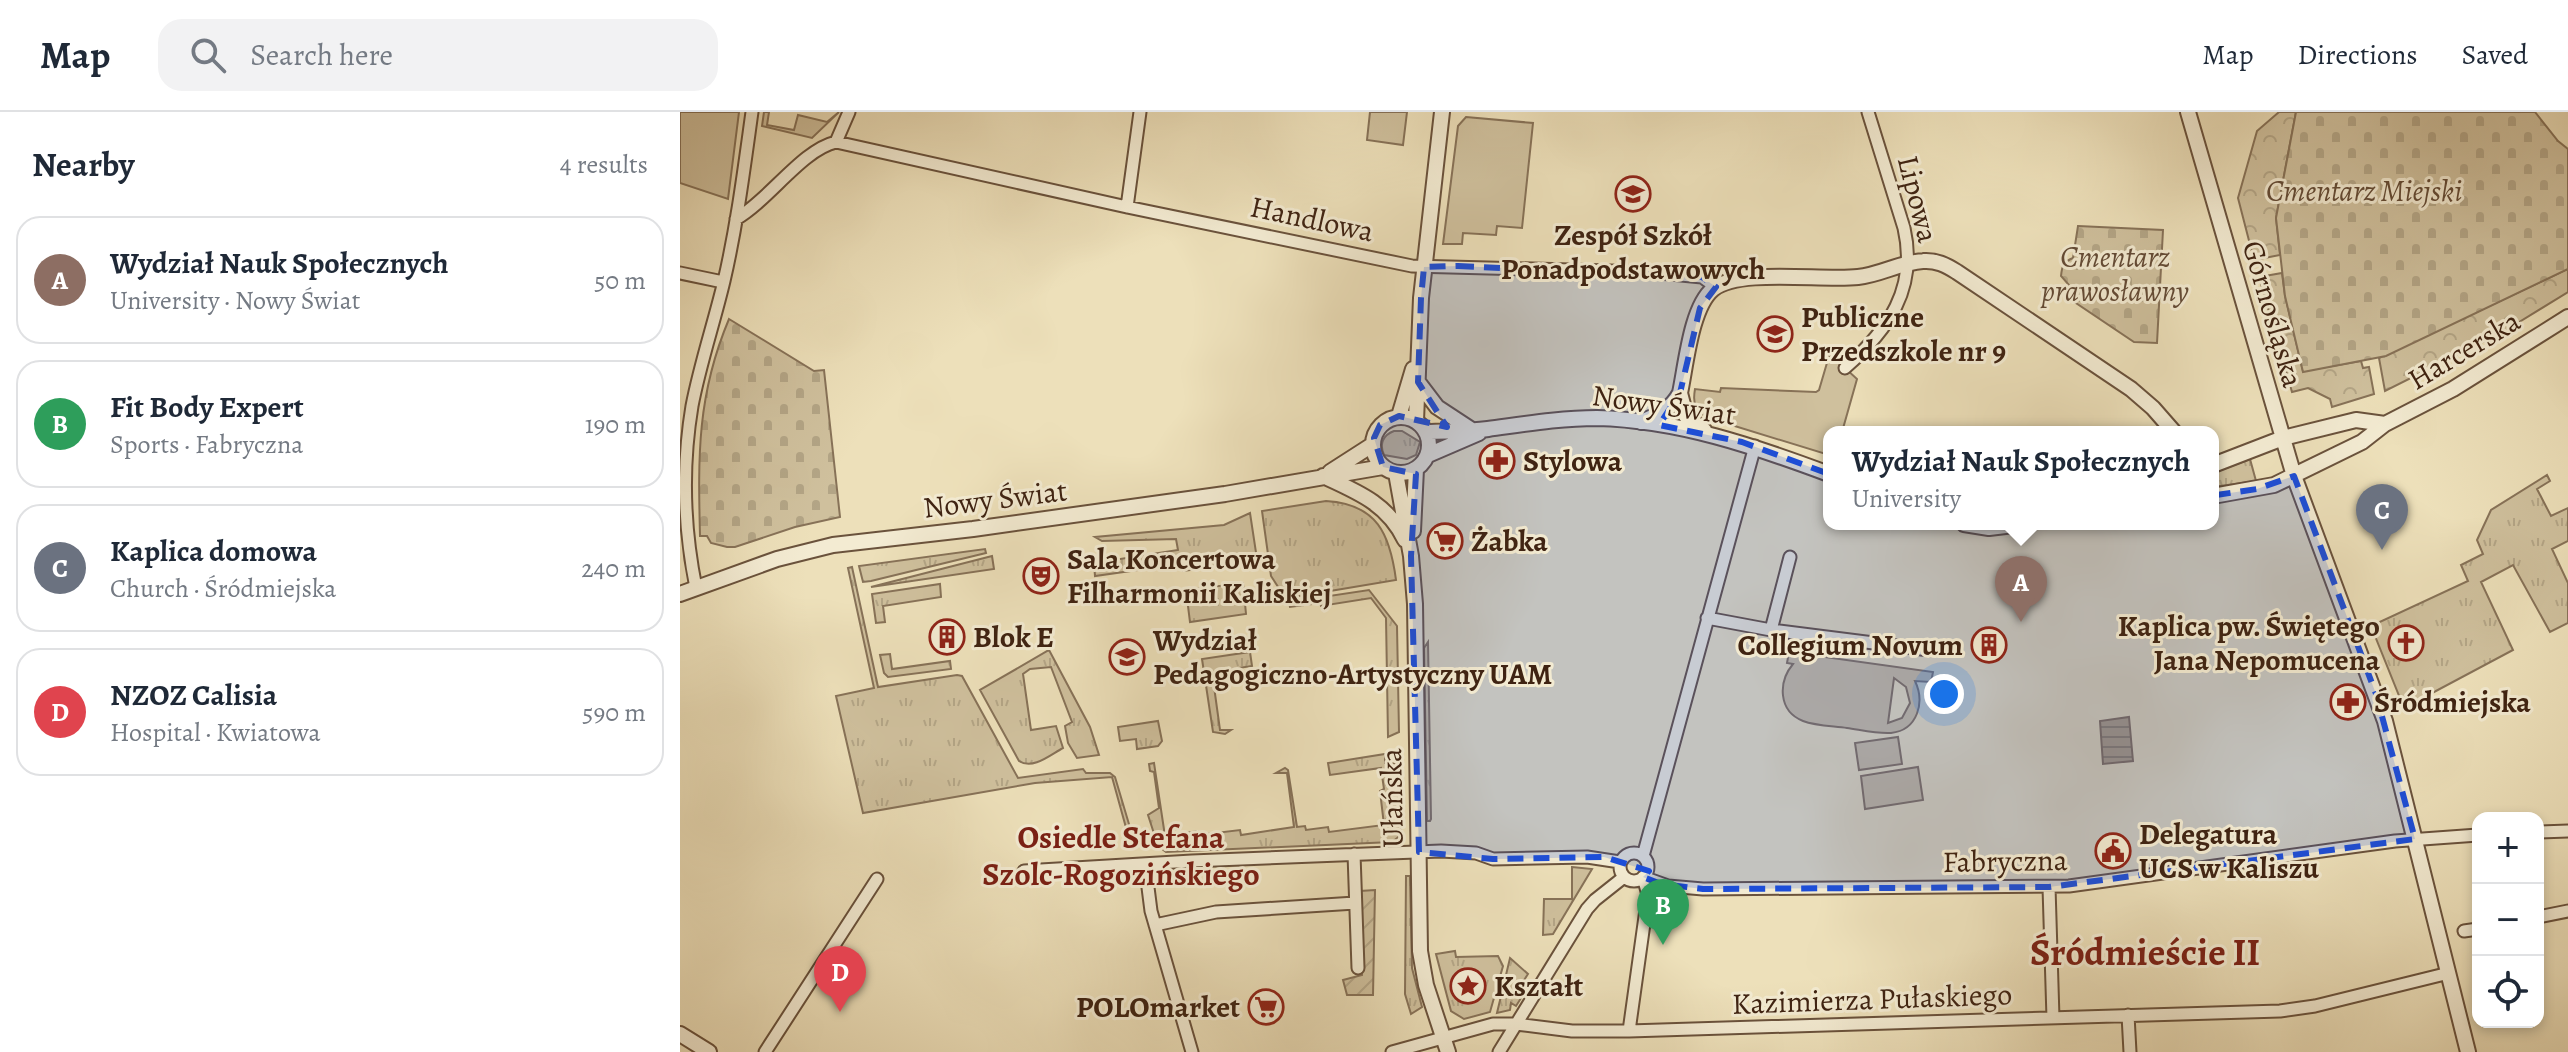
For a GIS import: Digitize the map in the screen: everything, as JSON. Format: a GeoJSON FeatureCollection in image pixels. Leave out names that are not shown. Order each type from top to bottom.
{"type":"FeatureCollection","features":[{"type":"Feature","properties":{"kind":"street"},"geometry":{"type":"LineString","coordinates":[[696,588],[688,538],[689,430],[736,219],[752,112]]}},
{"type":"Feature","properties":{"kind":"street"},"geometry":{"type":"LineString","coordinates":[[736,219],[762,201],[817,150],[836,142],[849,112]]}},
{"type":"Feature","properties":{"kind":"street"},"geometry":{"type":"LineString","coordinates":[[1127,207],[1140,112]]}},
{"type":"Feature","properties":{"kind":"street"},"geometry":{"type":"LineString","coordinates":[[1418,353],[1399,416],[1380,425],[1372,445],[1375,457],[1389,470],[1416,469],[1428,455],[1429,439],[1422,426],[1418,353],[1424,267],[1442,112]]}},
{"type":"Feature","properties":{"kind":"street","name":"Lipowa"},"geometry":{"type":"LineString","coordinates":[[1868,112],[1904,228],[1908,244],[1907,264],[1935,261],[1957,272],[2131,389],[2169,426]]}},
{"type":"Feature","properties":{"kind":"street","name":"Górnośląska"},"geometry":{"type":"LineString","coordinates":[[2188,112],[2283,438]]}},
{"type":"Feature","properties":{"kind":"street","name":"Handlowa"},"geometry":{"type":"LineString","coordinates":[[836,142],[1127,207],[1424,267],[1649,272],[1702,277],[1716,287]]}},
{"type":"Feature","properties":{"kind":"street"},"geometry":{"type":"LineString","coordinates":[[1641,422],[1669,409],[1680,393],[1700,308],[1716,287],[1738,279],[1861,277],[1907,264],[1905,287],[1897,306],[1874,340],[1845,368]]}},
{"type":"Feature","properties":{"kind":"street"},"geometry":{"type":"LineString","coordinates":[[680,273],[723,282]]}},
{"type":"Feature","properties":{"kind":"street","name":"Harcerska"},"geometry":{"type":"LineString","coordinates":[[2294,476],[2362,442],[2385,424],[2453,389],[2568,317]]}},
{"type":"Feature","properties":{"kind":"street"},"geometry":{"type":"LineString","coordinates":[[1418,382],[1437,407],[1480,430]]}},
{"type":"Feature","properties":{"kind":"street"},"geometry":{"type":"LineString","coordinates":[[1680,393],[1686,416],[1709,433]]}},
{"type":"Feature","properties":{"kind":"street"},"geometry":{"type":"LineString","coordinates":[[1399,416],[1422,426]]}},
{"type":"Feature","properties":{"kind":"street","name":"Nowy Świat"},"geometry":{"type":"LineString","coordinates":[[1422,426],[1480,430],[1556,419],[1600,418],[1641,422],[1709,433],[1755,446],[1823,472]]}},
{"type":"Feature","properties":{"kind":"street","name":"Harcerska"},"geometry":{"type":"LineString","coordinates":[[2283,438],[2356,420],[2385,424]]}},
{"type":"Feature","properties":{"kind":"street","name":"Nowy Świat"},"geometry":{"type":"LineString","coordinates":[[1428,455],[1480,430]]}},
{"type":"Feature","properties":{"kind":"street"},"geometry":{"type":"LineString","coordinates":[[2219,463],[2283,438],[2294,476],[2376,694],[2468,1052]]}},
{"type":"Feature","properties":{"kind":"street","name":"Nowy Świat"},"geometry":{"type":"LineString","coordinates":[[1323,476],[1372,445]]}},
{"type":"Feature","properties":{"kind":"street"},"geometry":{"type":"LineString","coordinates":[[1629,1031],[1648,895],[1643,877],[1648,865],[1643,856],[1755,446]]}},
{"type":"Feature","properties":{"kind":"street","name":"Ułańska"},"geometry":{"type":"LineString","coordinates":[[1416,469],[1411,556],[1416,635],[1422,967],[1448,1052]]}},
{"type":"Feature","properties":{"kind":"street","name":"Nowy Świat"},"geometry":{"type":"LineString","coordinates":[[680,594],[777,559],[833,545],[1225,494],[1323,476],[1389,470]]}},
{"type":"Feature","properties":{"kind":"street","name":"Ułańska"},"geometry":{"type":"LineString","coordinates":[[1389,470],[1411,556]]}},
{"type":"Feature","properties":{"kind":"street"},"geometry":{"type":"LineString","coordinates":[[1323,476],[1362,494],[1385,509],[1404,536],[1411,556]]}},
{"type":"Feature","properties":{"kind":"street"},"geometry":{"type":"LineString","coordinates":[[2219,495],[2266,487],[2294,476]]}},
{"type":"Feature","properties":{"kind":"street"},"geometry":{"type":"LineString","coordinates":[[1771,630],[1790,557]]}},
{"type":"Feature","properties":{"kind":"street"},"geometry":{"type":"LineString","coordinates":[[1707,618],[1771,630],[1929,650]]}},
{"type":"Feature","properties":{"kind":"street"},"geometry":{"type":"LineString","coordinates":[[2544,832],[2568,831]]}},
{"type":"Feature","properties":{"kind":"street","name":"Fabryczna"},"geometry":{"type":"LineString","coordinates":[[1643,877],[1661,884],[1703,889],[2049,887],[2415,839],[2472,835]]}},
{"type":"Feature","properties":{"kind":"street"},"geometry":{"type":"LineString","coordinates":[[1024,871],[1419,852],[1476,853],[1493,859],[1604,857],[1620,862]]}},
{"type":"Feature","properties":{"kind":"street"},"geometry":{"type":"LineString","coordinates":[[1643,856],[1630,853],[1620,862],[1624,877],[1633,881],[1643,877]]}},
{"type":"Feature","properties":{"kind":"street"},"geometry":{"type":"LineString","coordinates":[[1354,854],[1358,968]]}},
{"type":"Feature","properties":{"kind":"street"},"geometry":{"type":"LineString","coordinates":[[1145,864],[1155,925],[1192,1052]]}},
{"type":"Feature","properties":{"kind":"street"},"geometry":{"type":"LineString","coordinates":[[1499,1052],[1587,909],[1624,877]]}},
{"type":"Feature","properties":{"kind":"street"},"geometry":{"type":"LineString","coordinates":[[765,1052],[877,879]]}},
{"type":"Feature","properties":{"kind":"street"},"geometry":{"type":"LineString","coordinates":[[1648,895],[1661,884]]}},
{"type":"Feature","properties":{"kind":"street"},"geometry":{"type":"LineString","coordinates":[[2049,887],[2053,1018]]}},
{"type":"Feature","properties":{"kind":"street"},"geometry":{"type":"LineString","coordinates":[[1155,925],[1216,912],[1355,903]]}},
{"type":"Feature","properties":{"kind":"street"},"geometry":{"type":"LineString","coordinates":[[2544,916],[2568,911]]}},
{"type":"Feature","properties":{"kind":"street"},"geometry":{"type":"LineString","coordinates":[[2464,931],[2472,930]]}},
{"type":"Feature","properties":{"kind":"street","name":"Kazimierza Pułaskiego"},"geometry":{"type":"LineString","coordinates":[[1392,1052],[1493,1024],[1572,1031],[1629,1031],[2280,1011],[2315,1006],[2449,973]]}},
{"type":"Feature","properties":{"kind":"street"},"geometry":{"type":"LineString","coordinates":[[2128,1015],[2130,1052]]}},
{"type":"Feature","properties":{"kind":"street"},"geometry":{"type":"LineString","coordinates":[[680,1034],[709,1052]]}},
{"type":"Feature","properties":{"kind":"highlighted area"},"geometry":{"type":"Polygon","coordinates":[[[1458,266],[1702,277],[1716,287],[1700,308],[1680,393],[1659,425],[1742,442],[1968,525],[1998,527],[2257,489],[2294,476],[2376,694],[2415,839],[2049,887],[1703,889],[1661,884],[1643,877],[1649,871],[1604,857],[1493,859],[1419,852],[1411,556],[1416,474],[1383,467],[1374,438],[1380,425],[1399,416],[1447,427],[1418,382],[1421,298],[1424,267],[1458,266]]]}},
{"type":"Feature","properties":{"kind":"green space"},"geometry":{"type":"Polygon","coordinates":[[[680,112],[739,112],[728,199],[680,183],[680,112]]]}},
{"type":"Feature","properties":{"kind":"green space"},"geometry":{"type":"Polygon","coordinates":[[[764,112],[769,112],[767,125],[794,130],[798,115],[827,122],[839,112],[812,138],[762,126],[764,112]]]}},
{"type":"Feature","properties":{"kind":"green space"},"geometry":{"type":"Polygon","coordinates":[[[1370,112],[1407,112],[1403,145],[1367,140],[1370,112]]]}},
{"type":"Feature","properties":{"kind":"green space"},"geometry":{"type":"Polygon","coordinates":[[[2279,112],[2296,112],[2276,218],[2280,255],[2254,260],[2238,198],[2257,131],[2279,112]]]}},
{"type":"Feature","properties":{"kind":"green space","name":"Cmentarz Miejski"},"geometry":{"type":"Polygon","coordinates":[[[2296,112],[2535,112],[2568,149],[2568,269],[2386,356],[2303,372],[2285,296],[2276,218],[2296,112]]]}},
{"type":"Feature","properties":{"kind":"green space"},"geometry":{"type":"Polygon","coordinates":[[[1466,117],[1533,123],[1522,228],[1497,226],[1496,235],[1463,233],[1462,244],[1443,244],[1458,126],[1466,117]]]}},
{"type":"Feature","properties":{"kind":"green space","name":"Cmentarz prawosławny"},"geometry":{"type":"Polygon","coordinates":[[[2078,226],[2163,230],[2157,343],[2134,342],[2067,297],[2069,285],[2061,273],[2065,263],[2073,258],[2078,226]]]}},
{"type":"Feature","properties":{"kind":"green space"},"geometry":{"type":"Polygon","coordinates":[[[2568,269],[2568,292],[2503,332],[2385,391],[2379,358],[2568,269]]]}},
{"type":"Feature","properties":{"kind":"green space"},"geometry":{"type":"Polygon","coordinates":[[[2282,273],[2303,371],[2361,361],[2363,368],[2369,367],[2374,394],[2332,407],[2330,399],[2308,388],[2292,392],[2259,277],[2282,273]]]}},
{"type":"Feature","properties":{"kind":"green space"},"geometry":{"type":"Polygon","coordinates":[[[729,319],[814,371],[824,370],[840,517],[795,527],[735,547],[711,543],[707,536],[700,536],[699,479],[705,400],[718,347],[729,319]]]}},
{"type":"Feature","properties":{"kind":"green space"},"geometry":{"type":"Polygon","coordinates":[[[1829,356],[1844,358],[1845,368],[1857,379],[1844,426],[1823,426],[1823,453],[1712,419],[1699,411],[1694,400],[1695,389],[1720,392],[1721,388],[1819,390],[1829,356]]]}},
{"type":"Feature","properties":{"kind":"green space"},"geometry":{"type":"Polygon","coordinates":[[[1394,431],[1402,431],[1420,442],[1416,455],[1407,459],[1384,455],[1383,440],[1394,431]]]}},
{"type":"Feature","properties":{"kind":"green space"},"geometry":{"type":"Polygon","coordinates":[[[2250,459],[2256,481],[2219,486],[2219,471],[2250,459]]]}},
{"type":"Feature","properties":{"kind":"green space"},"geometry":{"type":"Polygon","coordinates":[[[2547,475],[2550,481],[2537,489],[2551,516],[2568,508],[2568,541],[2552,549],[2568,583],[2568,623],[2550,632],[2513,565],[2481,582],[2513,650],[2404,708],[2371,626],[2468,581],[2461,565],[2483,554],[2477,540],[2491,510],[2547,475]]]}},
{"type":"Feature","properties":{"kind":"green space"},"geometry":{"type":"Polygon","coordinates":[[[1326,501],[1358,508],[1378,524],[1390,549],[1396,580],[1282,599],[1271,576],[1262,511],[1326,501]]]}},
{"type":"Feature","properties":{"kind":"green space"},"geometry":{"type":"Polygon","coordinates":[[[1250,513],[1257,559],[1253,562],[1183,571],[1180,564],[1095,576],[1094,563],[1178,550],[1176,539],[1102,541],[1095,537],[1224,525],[1250,513]]]}},
{"type":"Feature","properties":{"kind":"green space"},"geometry":{"type":"Polygon","coordinates":[[[985,549],[986,553],[871,581],[863,582],[859,566],[985,549]]]}},
{"type":"Feature","properties":{"kind":"green space"},"geometry":{"type":"Polygon","coordinates":[[[992,556],[994,569],[871,587],[992,556]]]}},
{"type":"Feature","properties":{"kind":"green space"},"geometry":{"type":"Polygon","coordinates":[[[852,567],[878,687],[962,676],[1018,778],[1083,769],[1086,773],[1110,773],[1115,777],[1134,841],[1130,842],[1112,777],[1035,783],[863,813],[836,696],[874,688],[848,568],[852,567]]]}},
{"type":"Feature","properties":{"kind":"green space"},"geometry":{"type":"Polygon","coordinates":[[[1243,583],[1246,614],[1190,622],[1186,590],[1243,583]]]}},
{"type":"Feature","properties":{"kind":"green space"},"geometry":{"type":"Polygon","coordinates":[[[940,584],[941,597],[883,606],[885,622],[876,623],[872,594],[940,584]]]}},
{"type":"Feature","properties":{"kind":"green space"},"geometry":{"type":"Polygon","coordinates":[[[1369,590],[1397,626],[1399,732],[1388,737],[1386,618],[1371,598],[1321,606],[1320,603],[1290,607],[1289,602],[1369,590]]]}},
{"type":"Feature","properties":{"kind":"green space"},"geometry":{"type":"Polygon","coordinates":[[[1428,642],[1430,821],[1427,821],[1424,648],[1428,642]]]}},
{"type":"Feature","properties":{"kind":"green space"},"geometry":{"type":"Polygon","coordinates":[[[1049,650],[1090,727],[1099,755],[1077,758],[1068,743],[1065,726],[1072,722],[1051,667],[1030,669],[1023,674],[1031,730],[1056,726],[1063,748],[1036,763],[1019,761],[980,690],[1049,650]]]}},
{"type":"Feature","properties":{"kind":"green space"},"geometry":{"type":"Polygon","coordinates":[[[1250,652],[1252,666],[1212,672],[1220,730],[1231,730],[1225,734],[1213,732],[1202,659],[1250,652]]]}},
{"type":"Feature","properties":{"kind":"green space"},"geometry":{"type":"Polygon","coordinates":[[[1789,652],[1933,672],[1931,682],[1915,681],[1919,706],[1908,727],[1880,733],[1813,724],[1795,716],[1783,696],[1785,679],[1793,664],[1787,663],[1789,652]],[[1894,678],[1888,723],[1902,718],[1910,703],[1906,687],[1894,678]]]}},
{"type":"Feature","properties":{"kind":"green space"},"geometry":{"type":"Polygon","coordinates":[[[890,654],[892,669],[950,661],[951,669],[888,677],[880,655],[890,654]]]}},
{"type":"Feature","properties":{"kind":"green space"},"geometry":{"type":"Polygon","coordinates":[[[1158,721],[1162,741],[1158,746],[1137,749],[1136,739],[1120,741],[1118,727],[1158,721]]]}},
{"type":"Feature","properties":{"kind":"green space"},"geometry":{"type":"Polygon","coordinates":[[[1898,737],[1902,764],[1859,770],[1855,743],[1898,737]]]}},
{"type":"Feature","properties":{"kind":"green space"},"geometry":{"type":"Polygon","coordinates":[[[1385,754],[1385,763],[1399,764],[1400,778],[1390,778],[1390,787],[1400,787],[1401,835],[1392,842],[1166,852],[1158,846],[1148,815],[1159,808],[1154,772],[1150,771],[1149,764],[1154,763],[1165,836],[1240,830],[1241,835],[1294,827],[1287,773],[1276,773],[1285,768],[1288,770],[1297,827],[1305,826],[1306,830],[1328,827],[1329,832],[1384,825],[1380,791],[1384,789],[1381,768],[1330,775],[1328,763],[1385,754]]]}},
{"type":"Feature","properties":{"kind":"green space"},"geometry":{"type":"Polygon","coordinates":[[[1918,767],[1923,800],[1865,809],[1861,776],[1918,767]]]}},
{"type":"Feature","properties":{"kind":"green space"},"geometry":{"type":"Polygon","coordinates":[[[1572,867],[1592,869],[1553,934],[1543,935],[1544,899],[1572,899],[1572,867]]]}},
{"type":"Feature","properties":{"kind":"green space"},"geometry":{"type":"Polygon","coordinates":[[[1406,876],[1410,876],[1412,968],[1422,1007],[1411,1014],[1405,994],[1406,876]]]}},
{"type":"Feature","properties":{"kind":"green space"},"geometry":{"type":"Polygon","coordinates":[[[1375,890],[1373,995],[1347,995],[1343,980],[1362,975],[1360,891],[1375,890]]]}},
{"type":"Feature","properties":{"kind":"green space"},"geometry":{"type":"Polygon","coordinates":[[[1455,951],[1456,957],[1498,956],[1503,966],[1490,1012],[1464,1019],[1451,1011],[1436,954],[1455,951]]]}},
{"type":"Feature","properties":{"kind":"green space"},"geometry":{"type":"Polygon","coordinates":[[[1510,958],[1528,974],[1519,988],[1523,995],[1516,1006],[1511,1003],[1510,1010],[1497,1013],[1510,958]]]}},
{"type":"Feature","properties":{"kind":"shaded area"},"geometry":{"type":"Polygon","coordinates":[[[2129,717],[2133,761],[2103,764],[2100,721],[2129,717]]]}},
{"type":"Feature","properties":{"kind":"place","name":"Zespół Szkół Ponadpodstawowych"},"geometry":{"type":"Point","coordinates":[1633,194]}},
{"type":"Feature","properties":{"kind":"place","name":"Publiczne Przedszkole nr 9"},"geometry":{"type":"Point","coordinates":[1775,334]}},
{"type":"Feature","properties":{"kind":"place","name":"Stylowa"},"geometry":{"type":"Point","coordinates":[1497,461]}},
{"type":"Feature","properties":{"kind":"place","name":"Żabka"},"geometry":{"type":"Point","coordinates":[1445,541]}},
{"type":"Feature","properties":{"kind":"place","name":"Kaplica domowa"},"geometry":{"type":"Point","coordinates":[2382,550]}},
{"type":"Feature","properties":{"kind":"place","name":"Sala Koncertowa Filharmonii Kaliskiej"},"geometry":{"type":"Point","coordinates":[1041,576]}},
{"type":"Feature","properties":{"kind":"place","name":"Wydział Nauk Społecznych"},"geometry":{"type":"Point","coordinates":[2021,622]}},
{"type":"Feature","properties":{"kind":"place","name":"Blok E"},"geometry":{"type":"Point","coordinates":[947,637]}},
{"type":"Feature","properties":{"kind":"place","name":"Kaplica pw. Świętego Jana Nepomucena"},"geometry":{"type":"Point","coordinates":[2406,643]}},
{"type":"Feature","properties":{"kind":"place","name":"Collegium Novum"},"geometry":{"type":"Point","coordinates":[1989,645]}},
{"type":"Feature","properties":{"kind":"place","name":"Wydział Pedagogiczno-Artystyczny UAM"},"geometry":{"type":"Point","coordinates":[1127,657]}},
{"type":"Feature","properties":{"kind":"place","name":"Śródmiejska"},"geometry":{"type":"Point","coordinates":[2348,702]}},
{"type":"Feature","properties":{"kind":"place","name":"Delegatura UCS w Kaliszu"},"geometry":{"type":"Point","coordinates":[2113,851]}},
{"type":"Feature","properties":{"kind":"place","name":"Fit Body Expert"},"geometry":{"type":"Point","coordinates":[1663,945]}},
{"type":"Feature","properties":{"kind":"place","name":"Kształt"},"geometry":{"type":"Point","coordinates":[1468,986]}},
{"type":"Feature","properties":{"kind":"place","name":"POLOmarket"},"geometry":{"type":"Point","coordinates":[1266,1007]}},
{"type":"Feature","properties":{"kind":"place","name":"NZOZ Calisia"},"geometry":{"type":"Point","coordinates":[840,1012]}},
{"type":"Feature","properties":{"kind":"district","name":"Osiedle Stefana Szolc-Rogozińskiego"},"geometry":{"type":"Point","coordinates":[1121,856]}},
{"type":"Feature","properties":{"kind":"district","name":"Śródmieście II"},"geometry":{"type":"Point","coordinates":[2145,952]}}]}
